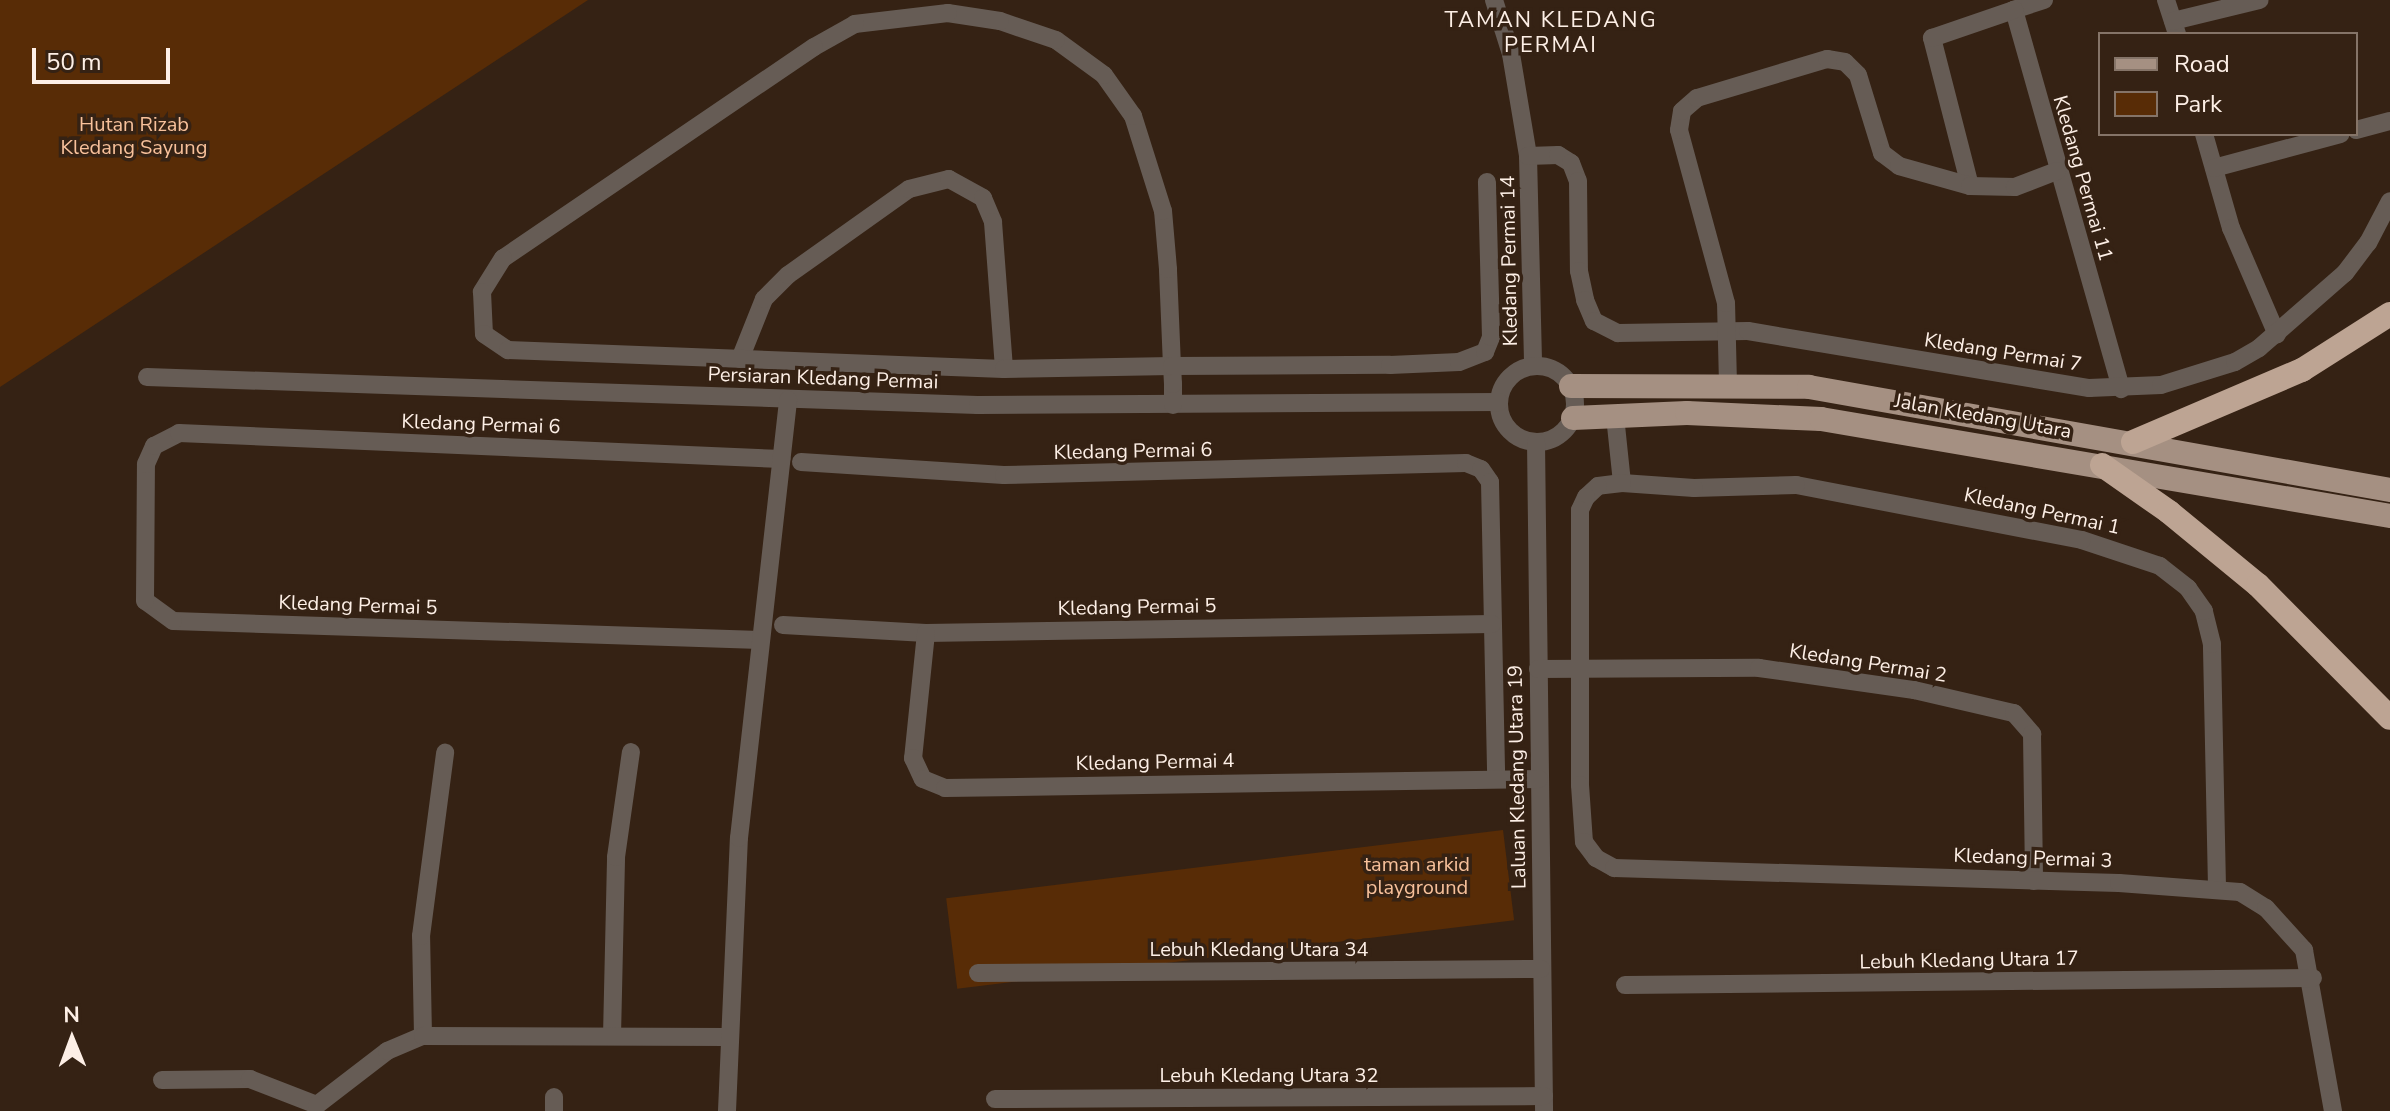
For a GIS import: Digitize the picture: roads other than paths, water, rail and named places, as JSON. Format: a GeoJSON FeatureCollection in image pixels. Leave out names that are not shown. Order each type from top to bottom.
{"type":"FeatureCollection","features":[{"type":"Feature","properties":{"kind":"highway"},"geometry":{"type":"LineString","coordinates":[[2133,442],[2302,370],[2390,314]]}},
{"type":"Feature","properties":{"kind":"highway"},"geometry":{"type":"LineString","coordinates":[[2102,465],[2258,585],[2390,718]]}},
{"type":"Feature","properties":{"kind":"main road","name":"Jalan Kledang Utara"},"geometry":{"type":"LineString","coordinates":[[1571,386],[1728,384],[1809,387],[2133,442],[2390,490]]}},
{"type":"Feature","properties":{"kind":"main road","name":"Jalan Kledang Utara"},"geometry":{"type":"LineString","coordinates":[[1573,418],[1821,419],[2390,516]]}},
{"type":"Feature","properties":{"kind":"street","name":"Kledang Permai 14"},"geometry":{"type":"LineString","coordinates":[[1494,0],[1511,54],[1528,156],[1533,365]]}},
{"type":"Feature","properties":{"kind":"street"},"geometry":{"type":"LineString","coordinates":[[1970,186],[1932,38],[2044,0]]}},
{"type":"Feature","properties":{"kind":"street"},"geometry":{"type":"LineString","coordinates":[[2166,0],[2175,28],[2260,0]]}},
{"type":"Feature","properties":{"kind":"street","name":"Kledang Permai 11"},"geometry":{"type":"LineString","coordinates":[[2014,10],[2121,389]]}},
{"type":"Feature","properties":{"kind":"street"},"geometry":{"type":"LineString","coordinates":[[1173,405],[1172,366],[1163,211],[1133,116],[1104,75],[1056,40],[1000,21],[948,13],[855,24],[814,47],[503,258],[482,292],[484,334],[508,350],[1004,369],[1172,366],[1474,360],[1485,352],[1491,337],[1487,182]]}},
{"type":"Feature","properties":{"kind":"street"},"geometry":{"type":"LineString","coordinates":[[1728,384],[1728,330],[1716,256],[1679,130],[1682,111],[1697,98],[1827,59],[1845,62],[1858,75],[1882,153],[1899,166],[1970,186],[2015,187],[2057,171]]}},
{"type":"Feature","properties":{"kind":"street"},"geometry":{"type":"LineString","coordinates":[[2358,129],[2390,121]]}},
{"type":"Feature","properties":{"kind":"street"},"geometry":{"type":"LineString","coordinates":[[2205,136],[2231,228],[2277,335]]}},
{"type":"Feature","properties":{"kind":"street"},"geometry":{"type":"LineString","coordinates":[[2214,168],[2334,136]]}},
{"type":"Feature","properties":{"kind":"street","name":"Kledang Permai 14"},"geometry":{"type":"LineString","coordinates":[[1528,156],[1558,155],[1571,163],[1578,181],[1579,271],[1594,321],[1618,333],[1651,336],[1728,330]]}},
{"type":"Feature","properties":{"kind":"street"},"geometry":{"type":"LineString","coordinates":[[740,359],[764,299],[788,275],[909,189],[949,179],[983,198],[993,222],[1004,369]]}},
{"type":"Feature","properties":{"kind":"street","name":"Kledang Permai 7"},"geometry":{"type":"LineString","coordinates":[[1728,330],[2045,385],[2121,389],[2199,375],[2235,362],[2277,335],[2345,273],[2368,243],[2390,201]]}},
{"type":"Feature","properties":{"kind":"street"},"geometry":{"type":"LineString","coordinates":[[1533,365],[1556,370],[1571,386],[1573,418],[1558,435],[1536,442],[1509,430],[1499,402],[1513,374],[1533,365]]}},
{"type":"Feature","properties":{"kind":"street","name":"Persiaran Kledang Permai"},"geometry":{"type":"LineString","coordinates":[[147,377],[788,400],[1173,405],[1499,402]]}},
{"type":"Feature","properties":{"kind":"street"},"geometry":{"type":"LineString","coordinates":[[727,1111],[727,1037],[739,838],[788,400]]}},
{"type":"Feature","properties":{"kind":"street"},"geometry":{"type":"LineString","coordinates":[[1581,668],[1580,510],[1598,486],[1622,483],[1615,416]]}},
{"type":"Feature","properties":{"kind":"street","name":"Kledang Permai 6"},"geometry":{"type":"LineString","coordinates":[[179,433],[781,459]]}},
{"type":"Feature","properties":{"kind":"street","name":"Kledang Permai 5"},"geometry":{"type":"LineString","coordinates":[[179,433],[154,446],[146,464],[143,541],[145,601],[173,621],[760,640]]}},
{"type":"Feature","properties":{"kind":"street","name":"Laluan Kledang Utara 19"},"geometry":{"type":"LineString","coordinates":[[1536,442],[1544,1104]]}},
{"type":"Feature","properties":{"kind":"street","name":"Kledang Permai 6"},"geometry":{"type":"LineString","coordinates":[[801,462],[1004,475],[1466,463],[1481,469],[1490,482],[1492,624]]}},
{"type":"Feature","properties":{"kind":"street","name":"Kledang Permai 1"},"geometry":{"type":"LineString","coordinates":[[1622,483],[1825,488],[2082,540],[2160,566],[2188,588],[2204,611],[2212,644],[2217,887]]}},
{"type":"Feature","properties":{"kind":"street"},"geometry":{"type":"LineString","coordinates":[[1492,624],[1496,778]]}},
{"type":"Feature","properties":{"kind":"street","name":"Kledang Permai 5"},"geometry":{"type":"LineString","coordinates":[[783,625],[926,633],[1492,624]]}},
{"type":"Feature","properties":{"kind":"street","name":"Kledang Permai 4"},"geometry":{"type":"LineString","coordinates":[[926,633],[913,758],[923,779],[945,788],[1539,779]]}},
{"type":"Feature","properties":{"kind":"street","name":"Kledang Permai 3"},"geometry":{"type":"LineString","coordinates":[[1581,668],[1584,842],[1596,858],[1614,868],[2217,887],[2240,892],[2266,908],[2304,950],[2313,978],[2333,1111]]}},
{"type":"Feature","properties":{"kind":"street","name":"Kledang Permai 2"},"geometry":{"type":"LineString","coordinates":[[1538,669],[1759,668],[1914,690],[2014,713],[2027,721],[2032,734],[2034,881]]}},
{"type":"Feature","properties":{"kind":"street"},"geometry":{"type":"LineString","coordinates":[[612,1036],[616,857],[631,752]]}},
{"type":"Feature","properties":{"kind":"street"},"geometry":{"type":"LineString","coordinates":[[423,1036],[421,936],[445,753]]}},
{"type":"Feature","properties":{"kind":"street","name":"Lebuh Kledang Utara 34"},"geometry":{"type":"LineString","coordinates":[[978,973],[1541,969]]}},
{"type":"Feature","properties":{"kind":"street","name":"Lebuh Kledang Utara 17"},"geometry":{"type":"LineString","coordinates":[[1625,985],[2313,978]]}},
{"type":"Feature","properties":{"kind":"street"},"geometry":{"type":"LineString","coordinates":[[162,1080],[250,1079],[317,1105],[387,1051],[423,1036],[727,1037]]}},
{"type":"Feature","properties":{"kind":"street","name":"Lebuh Kledang Utara 32"},"geometry":{"type":"LineString","coordinates":[[995,1099],[1544,1104]]}},
{"type":"Feature","properties":{"kind":"district","name":"TAMAN KLEDANG PERMAI"},"geometry":{"type":"Point","coordinates":[1551,32]}},
{"type":"Feature","properties":{"kind":"park label","name":"Hutan Rizab Kledang Sayung"},"geometry":{"type":"Point","coordinates":[134,136]}},
{"type":"Feature","properties":{"kind":"park label","name":"taman arkid playground"},"geometry":{"type":"Point","coordinates":[1417,876]}}]}
